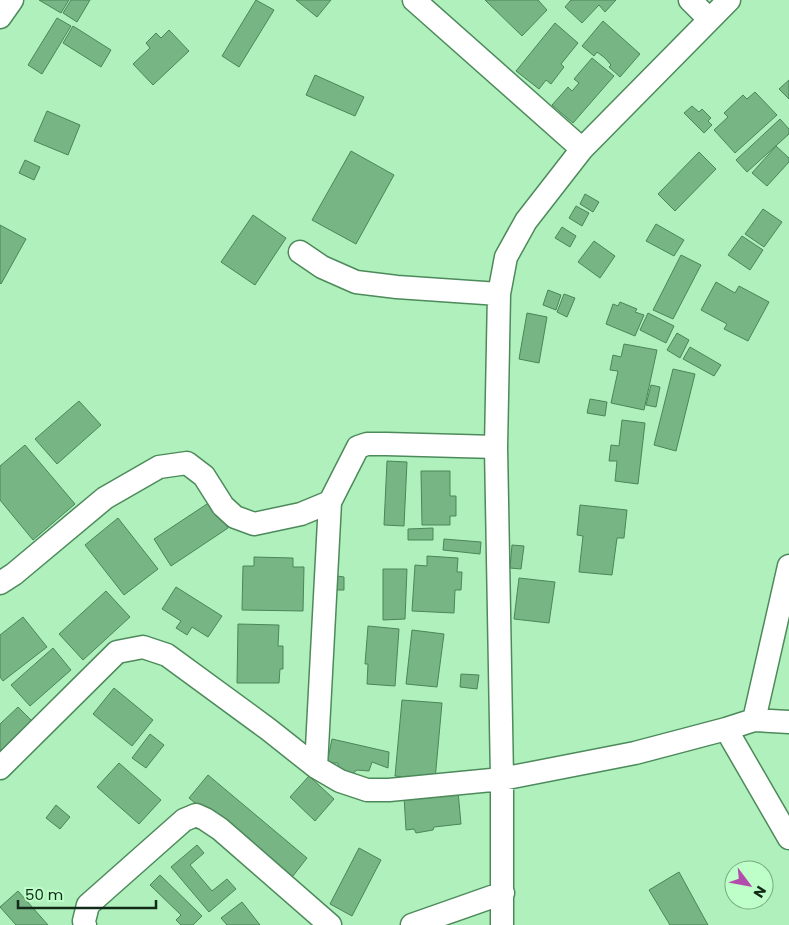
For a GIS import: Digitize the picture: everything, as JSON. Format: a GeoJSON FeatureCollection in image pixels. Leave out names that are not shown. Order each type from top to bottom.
{"type":"FeatureCollection","features":[{"type":"Feature","properties":{"kind":"street"},"geometry":{"type":"LineString","coordinates":[[0,18],[12,0]]}},
{"type":"Feature","properties":{"kind":"street"},"geometry":{"type":"LineString","coordinates":[[414,0],[582,149]]}},
{"type":"Feature","properties":{"kind":"street"},"geometry":{"type":"LineString","coordinates":[[690,0],[709,19]]}},
{"type":"Feature","properties":{"kind":"street"},"geometry":{"type":"LineString","coordinates":[[502,925],[502,779],[496,447],[499,294],[506,257],[526,221],[582,149],[729,0]]}},
{"type":"Feature","properties":{"kind":"street"},"geometry":{"type":"LineString","coordinates":[[300,252],[322,267],[356,282],[397,287],[499,294]]}},
{"type":"Feature","properties":{"kind":"street"},"geometry":{"type":"LineString","coordinates":[[316,767],[330,502],[358,447],[367,444],[386,444],[496,447]]}},
{"type":"Feature","properties":{"kind":"street"},"geometry":{"type":"LineString","coordinates":[[0,583],[14,574],[105,498],[159,467],[187,463],[204,476],[223,506],[235,517],[254,524],[301,514],[330,502]]}},
{"type":"Feature","properties":{"kind":"street"},"geometry":{"type":"LineString","coordinates":[[754,720],[789,566]]}},
{"type":"Feature","properties":{"kind":"street"},"geometry":{"type":"LineString","coordinates":[[0,768],[117,652],[143,646],[167,655],[268,728],[316,767],[340,781],[368,790],[389,790],[502,779],[635,753],[754,720],[789,722]]}},
{"type":"Feature","properties":{"kind":"street"},"geometry":{"type":"LineString","coordinates":[[726,729],[789,838]]}},
{"type":"Feature","properties":{"kind":"street"},"geometry":{"type":"LineString","coordinates":[[85,925],[88,905],[184,820],[196,815],[205,818],[220,829],[330,925]]}},
{"type":"Feature","properties":{"kind":"street"},"geometry":{"type":"LineString","coordinates":[[412,925],[503,893]]}},
{"type":"Feature","properties":{"kind":"building"},"geometry":{"type":"Polygon","coordinates":[[[39,0],[69,0],[61,13],[39,0]]]}},
{"type":"Feature","properties":{"kind":"building"},"geometry":{"type":"Polygon","coordinates":[[[71,0],[90,0],[77,22],[63,13],[71,0]]]}},
{"type":"Feature","properties":{"kind":"building"},"geometry":{"type":"Polygon","coordinates":[[[256,0],[274,10],[239,67],[222,56],[256,0]]]}},
{"type":"Feature","properties":{"kind":"building"},"geometry":{"type":"Polygon","coordinates":[[[296,0],[331,0],[317,17],[296,0]]]}},
{"type":"Feature","properties":{"kind":"building"},"geometry":{"type":"Polygon","coordinates":[[[485,0],[538,0],[547,10],[522,36],[485,0]]]}},
{"type":"Feature","properties":{"kind":"building"},"geometry":{"type":"Polygon","coordinates":[[[571,0],[616,0],[605,12],[599,5],[582,23],[565,7],[571,0]]]}},
{"type":"Feature","properties":{"kind":"building"},"geometry":{"type":"Polygon","coordinates":[[[57,18],[71,26],[42,74],[28,65],[57,18]]]}},
{"type":"Feature","properties":{"kind":"building"},"geometry":{"type":"Polygon","coordinates":[[[603,21],[640,54],[620,77],[609,67],[611,65],[605,58],[597,52],[594,56],[582,46],[603,21]]]}},
{"type":"Feature","properties":{"kind":"building"},"geometry":{"type":"Polygon","coordinates":[[[555,23],[578,43],[561,64],[564,67],[551,84],[546,80],[539,89],[516,71],[555,23]]]}},
{"type":"Feature","properties":{"kind":"building"},"geometry":{"type":"Polygon","coordinates":[[[73,26],[111,50],[101,67],[63,43],[73,26]]]}},
{"type":"Feature","properties":{"kind":"building"},"geometry":{"type":"Polygon","coordinates":[[[169,30],[189,51],[153,85],[133,64],[150,48],[146,43],[156,33],[161,38],[169,30]]]}},
{"type":"Feature","properties":{"kind":"building"},"geometry":{"type":"Polygon","coordinates":[[[592,58],[614,76],[573,123],[552,105],[568,87],[572,91],[579,83],[574,79],[592,58]]]}},
{"type":"Feature","properties":{"kind":"building"},"geometry":{"type":"Polygon","coordinates":[[[315,75],[364,97],[355,116],[306,95],[315,75]]]}},
{"type":"Feature","properties":{"kind":"building"},"geometry":{"type":"Polygon","coordinates":[[[789,80],[789,99],[779,89],[789,80]]]}},
{"type":"Feature","properties":{"kind":"building"},"geometry":{"type":"Polygon","coordinates":[[[755,92],[777,115],[735,153],[714,130],[728,117],[724,113],[743,95],[747,99],[755,92]]]}},
{"type":"Feature","properties":{"kind":"building"},"geometry":{"type":"Polygon","coordinates":[[[692,106],[699,112],[702,109],[711,118],[708,121],[712,125],[704,133],[684,113],[692,106]]]}},
{"type":"Feature","properties":{"kind":"building"},"geometry":{"type":"Polygon","coordinates":[[[47,111],[80,125],[68,155],[34,141],[47,111]]]}},
{"type":"Feature","properties":{"kind":"building"},"geometry":{"type":"Polygon","coordinates":[[[780,119],[789,129],[789,134],[747,172],[736,160],[780,119]]]}},
{"type":"Feature","properties":{"kind":"building"},"geometry":{"type":"Polygon","coordinates":[[[776,146],[789,158],[789,162],[767,186],[752,173],[776,146]]]}},
{"type":"Feature","properties":{"kind":"building"},"geometry":{"type":"Polygon","coordinates":[[[351,151],[394,175],[356,244],[312,220],[351,151]]]}},
{"type":"Feature","properties":{"kind":"building"},"geometry":{"type":"Polygon","coordinates":[[[699,152],[716,169],[675,211],[658,194],[699,152]]]}},
{"type":"Feature","properties":{"kind":"building"},"geometry":{"type":"Polygon","coordinates":[[[25,160],[40,167],[34,180],[19,173],[25,160]]]}},
{"type":"Feature","properties":{"kind":"building"},"geometry":{"type":"Polygon","coordinates":[[[585,194],[599,202],[593,212],[580,204],[585,194]]]}},
{"type":"Feature","properties":{"kind":"building"},"geometry":{"type":"Polygon","coordinates":[[[576,206],[589,213],[582,226],[569,218],[576,206]]]}},
{"type":"Feature","properties":{"kind":"building"},"geometry":{"type":"Polygon","coordinates":[[[763,209],[782,222],[764,247],[745,234],[763,209]]]}},
{"type":"Feature","properties":{"kind":"building"},"geometry":{"type":"Polygon","coordinates":[[[253,215],[286,238],[255,285],[221,262],[253,215]]]}},
{"type":"Feature","properties":{"kind":"building"},"geometry":{"type":"Polygon","coordinates":[[[656,224],[684,240],[674,256],[646,241],[656,224]]]}},
{"type":"Feature","properties":{"kind":"building"},"geometry":{"type":"Polygon","coordinates":[[[0,225],[26,239],[1,284],[0,283],[0,225]]]}},
{"type":"Feature","properties":{"kind":"building"},"geometry":{"type":"Polygon","coordinates":[[[562,227],[576,236],[570,247],[555,238],[562,227]]]}},
{"type":"Feature","properties":{"kind":"building"},"geometry":{"type":"Polygon","coordinates":[[[742,236],[763,250],[750,270],[728,255],[742,236]]]}},
{"type":"Feature","properties":{"kind":"building"},"geometry":{"type":"Polygon","coordinates":[[[594,241],[615,256],[600,278],[578,262],[594,241]]]}},
{"type":"Feature","properties":{"kind":"building"},"geometry":{"type":"Polygon","coordinates":[[[681,255],[701,265],[673,319],[653,310],[681,255]]]}},
{"type":"Feature","properties":{"kind":"building"},"geometry":{"type":"Polygon","coordinates":[[[716,282],[735,293],[739,286],[769,302],[748,341],[724,329],[727,324],[701,310],[716,282]]]}},
{"type":"Feature","properties":{"kind":"building"},"geometry":{"type":"Polygon","coordinates":[[[548,290],[561,295],[556,310],[543,305],[548,290]]]}},
{"type":"Feature","properties":{"kind":"building"},"geometry":{"type":"Polygon","coordinates":[[[564,294],[575,298],[567,317],[557,312],[564,294]]]}},
{"type":"Feature","properties":{"kind":"building"},"geometry":{"type":"Polygon","coordinates":[[[620,302],[637,309],[635,312],[644,315],[635,336],[606,324],[613,304],[618,306],[620,302]]]}},
{"type":"Feature","properties":{"kind":"building"},"geometry":{"type":"Polygon","coordinates":[[[527,313],[547,317],[539,363],[519,359],[527,313]]]}},
{"type":"Feature","properties":{"kind":"building"},"geometry":{"type":"Polygon","coordinates":[[[648,313],[674,326],[666,343],[640,330],[648,313]]]}},
{"type":"Feature","properties":{"kind":"building"},"geometry":{"type":"Polygon","coordinates":[[[677,333],[689,340],[680,358],[667,350],[677,333]]]}},
{"type":"Feature","properties":{"kind":"building"},"geometry":{"type":"Polygon","coordinates":[[[624,344],[657,350],[644,410],[611,403],[618,371],[610,370],[613,355],[621,357],[624,344]]]}},
{"type":"Feature","properties":{"kind":"building"},"geometry":{"type":"Polygon","coordinates":[[[690,347],[721,365],[714,376],[683,359],[690,347]]]}},
{"type":"Feature","properties":{"kind":"building"},"geometry":{"type":"Polygon","coordinates":[[[673,369],[695,374],[676,451],[654,445],[673,369]]]}},
{"type":"Feature","properties":{"kind":"building"},"geometry":{"type":"Polygon","coordinates":[[[651,385],[660,387],[656,407],[646,405],[651,385]]]}},
{"type":"Feature","properties":{"kind":"building"},"geometry":{"type":"Polygon","coordinates":[[[590,399],[607,402],[605,416],[587,413],[590,399]]]}},
{"type":"Feature","properties":{"kind":"building"},"geometry":{"type":"Polygon","coordinates":[[[79,401],[101,425],[57,464],[35,439],[79,401]]]}},
{"type":"Feature","properties":{"kind":"building"},"geometry":{"type":"Polygon","coordinates":[[[622,420],[645,423],[638,484],[615,481],[617,461],[609,461],[611,445],[619,446],[622,420]]]}},
{"type":"Feature","properties":{"kind":"building"},"geometry":{"type":"Polygon","coordinates":[[[25,445],[75,504],[33,540],[0,500],[0,466],[25,445]]]}},
{"type":"Feature","properties":{"kind":"building"},"geometry":{"type":"Polygon","coordinates":[[[387,461],[407,462],[404,526],[384,525],[387,461]]]}},
{"type":"Feature","properties":{"kind":"building"},"geometry":{"type":"Polygon","coordinates":[[[421,471],[450,471],[450,496],[456,496],[456,516],[450,516],[450,525],[422,525],[421,471]]]}},
{"type":"Feature","properties":{"kind":"building"},"geometry":{"type":"Polygon","coordinates":[[[210,502],[228,528],[171,566],[154,539],[210,502]]]}},
{"type":"Feature","properties":{"kind":"building"},"geometry":{"type":"Polygon","coordinates":[[[580,505],[627,510],[624,538],[617,538],[612,575],[579,572],[583,536],[577,535],[580,505]]]}},
{"type":"Feature","properties":{"kind":"building"},"geometry":{"type":"Polygon","coordinates":[[[118,518],[158,569],[124,595],[85,545],[118,518]]]}},
{"type":"Feature","properties":{"kind":"building"},"geometry":{"type":"Polygon","coordinates":[[[433,528],[433,540],[408,540],[408,529],[433,528]]]}},
{"type":"Feature","properties":{"kind":"building"},"geometry":{"type":"Polygon","coordinates":[[[444,539],[481,542],[480,554],[443,550],[444,539]]]}},
{"type":"Feature","properties":{"kind":"building"},"geometry":{"type":"Polygon","coordinates":[[[512,545],[524,546],[521,569],[510,568],[512,545]]]}},
{"type":"Feature","properties":{"kind":"building"},"geometry":{"type":"Polygon","coordinates":[[[427,556],[458,558],[457,572],[462,572],[461,590],[455,590],[454,613],[412,611],[415,565],[427,566],[427,556]]]}},
{"type":"Feature","properties":{"kind":"building"},"geometry":{"type":"Polygon","coordinates":[[[254,557],[293,558],[293,567],[304,567],[303,611],[242,610],[243,566],[254,566],[254,557]]]}},
{"type":"Feature","properties":{"kind":"building"},"geometry":{"type":"Polygon","coordinates":[[[383,569],[407,569],[405,619],[383,620],[383,569]]]}},
{"type":"Feature","properties":{"kind":"building"},"geometry":{"type":"Polygon","coordinates":[[[337,576],[344,577],[344,590],[336,590],[337,576]]]}},
{"type":"Feature","properties":{"kind":"building"},"geometry":{"type":"Polygon","coordinates":[[[519,578],[555,582],[549,623],[514,619],[519,578]]]}},
{"type":"Feature","properties":{"kind":"building"},"geometry":{"type":"Polygon","coordinates":[[[176,587],[222,616],[208,637],[192,627],[187,635],[176,628],[181,621],[162,609],[176,587]]]}},
{"type":"Feature","properties":{"kind":"building"},"geometry":{"type":"Polygon","coordinates":[[[106,591],[130,617],[83,660],[59,634],[106,591]]]}},
{"type":"Feature","properties":{"kind":"building"},"geometry":{"type":"Polygon","coordinates":[[[23,617],[47,647],[3,681],[0,677],[0,635],[23,617]]]}},
{"type":"Feature","properties":{"kind":"building"},"geometry":{"type":"Polygon","coordinates":[[[238,624],[279,625],[278,646],[283,646],[283,669],[280,669],[279,683],[237,683],[238,624]]]}},
{"type":"Feature","properties":{"kind":"building"},"geometry":{"type":"Polygon","coordinates":[[[368,626],[399,629],[395,686],[367,684],[368,664],[365,664],[368,626]]]}},
{"type":"Feature","properties":{"kind":"building"},"geometry":{"type":"Polygon","coordinates":[[[412,630],[444,634],[437,687],[406,684],[412,630]]]}},
{"type":"Feature","properties":{"kind":"building"},"geometry":{"type":"Polygon","coordinates":[[[53,648],[71,670],[30,706],[11,685],[53,648]]]}},
{"type":"Feature","properties":{"kind":"building"},"geometry":{"type":"Polygon","coordinates":[[[461,674],[479,675],[477,689],[460,687],[461,674]]]}},
{"type":"Feature","properties":{"kind":"building"},"geometry":{"type":"Polygon","coordinates":[[[114,688],[153,720],[132,746],[93,714],[114,688]]]}},
{"type":"Feature","properties":{"kind":"building"},"geometry":{"type":"Polygon","coordinates":[[[402,700],[442,703],[435,780],[395,776],[402,700]]]}},
{"type":"Feature","properties":{"kind":"building"},"geometry":{"type":"Polygon","coordinates":[[[18,707],[32,721],[0,751],[0,724],[18,707]]]}},
{"type":"Feature","properties":{"kind":"building"},"geometry":{"type":"Polygon","coordinates":[[[150,734],[164,745],[146,768],[132,758],[150,734]]]}},
{"type":"Feature","properties":{"kind":"building"},"geometry":{"type":"Polygon","coordinates":[[[332,739],[389,752],[388,768],[372,762],[369,771],[357,770],[351,775],[338,767],[338,763],[327,763],[332,739]]]}},
{"type":"Feature","properties":{"kind":"building"},"geometry":{"type":"Polygon","coordinates":[[[119,763],[161,800],[139,824],[97,787],[119,763]]]}},
{"type":"Feature","properties":{"kind":"building"},"geometry":{"type":"Polygon","coordinates":[[[208,775],[307,858],[289,881],[189,798],[208,775]]]}},
{"type":"Feature","properties":{"kind":"building"},"geometry":{"type":"Polygon","coordinates":[[[309,776],[334,799],[315,821],[290,797],[309,776]]]}},
{"type":"Feature","properties":{"kind":"building"},"geometry":{"type":"Polygon","coordinates":[[[458,791],[461,824],[434,827],[433,830],[416,833],[414,829],[406,830],[404,796],[458,791]]]}},
{"type":"Feature","properties":{"kind":"building"},"geometry":{"type":"Polygon","coordinates":[[[56,805],[70,817],[60,829],[46,818],[56,805]]]}},
{"type":"Feature","properties":{"kind":"building"},"geometry":{"type":"Polygon","coordinates":[[[197,845],[204,853],[190,865],[212,891],[227,879],[236,889],[209,912],[171,867],[197,845]]]}},
{"type":"Feature","properties":{"kind":"building"},"geometry":{"type":"Polygon","coordinates":[[[359,848],[381,860],[352,916],[330,904],[359,848]]]}},
{"type":"Feature","properties":{"kind":"building"},"geometry":{"type":"Polygon","coordinates":[[[679,872],[708,925],[670,925],[649,890],[679,872]]]}},
{"type":"Feature","properties":{"kind":"building"},"geometry":{"type":"Polygon","coordinates":[[[160,875],[202,916],[193,925],[181,925],[176,920],[181,915],[150,885],[160,875]]]}},
{"type":"Feature","properties":{"kind":"building"},"geometry":{"type":"Polygon","coordinates":[[[18,891],[48,925],[16,925],[0,907],[18,891]]]}},
{"type":"Feature","properties":{"kind":"building"},"geometry":{"type":"Polygon","coordinates":[[[242,902],[260,925],[227,925],[221,918],[242,902]]]}}]}
